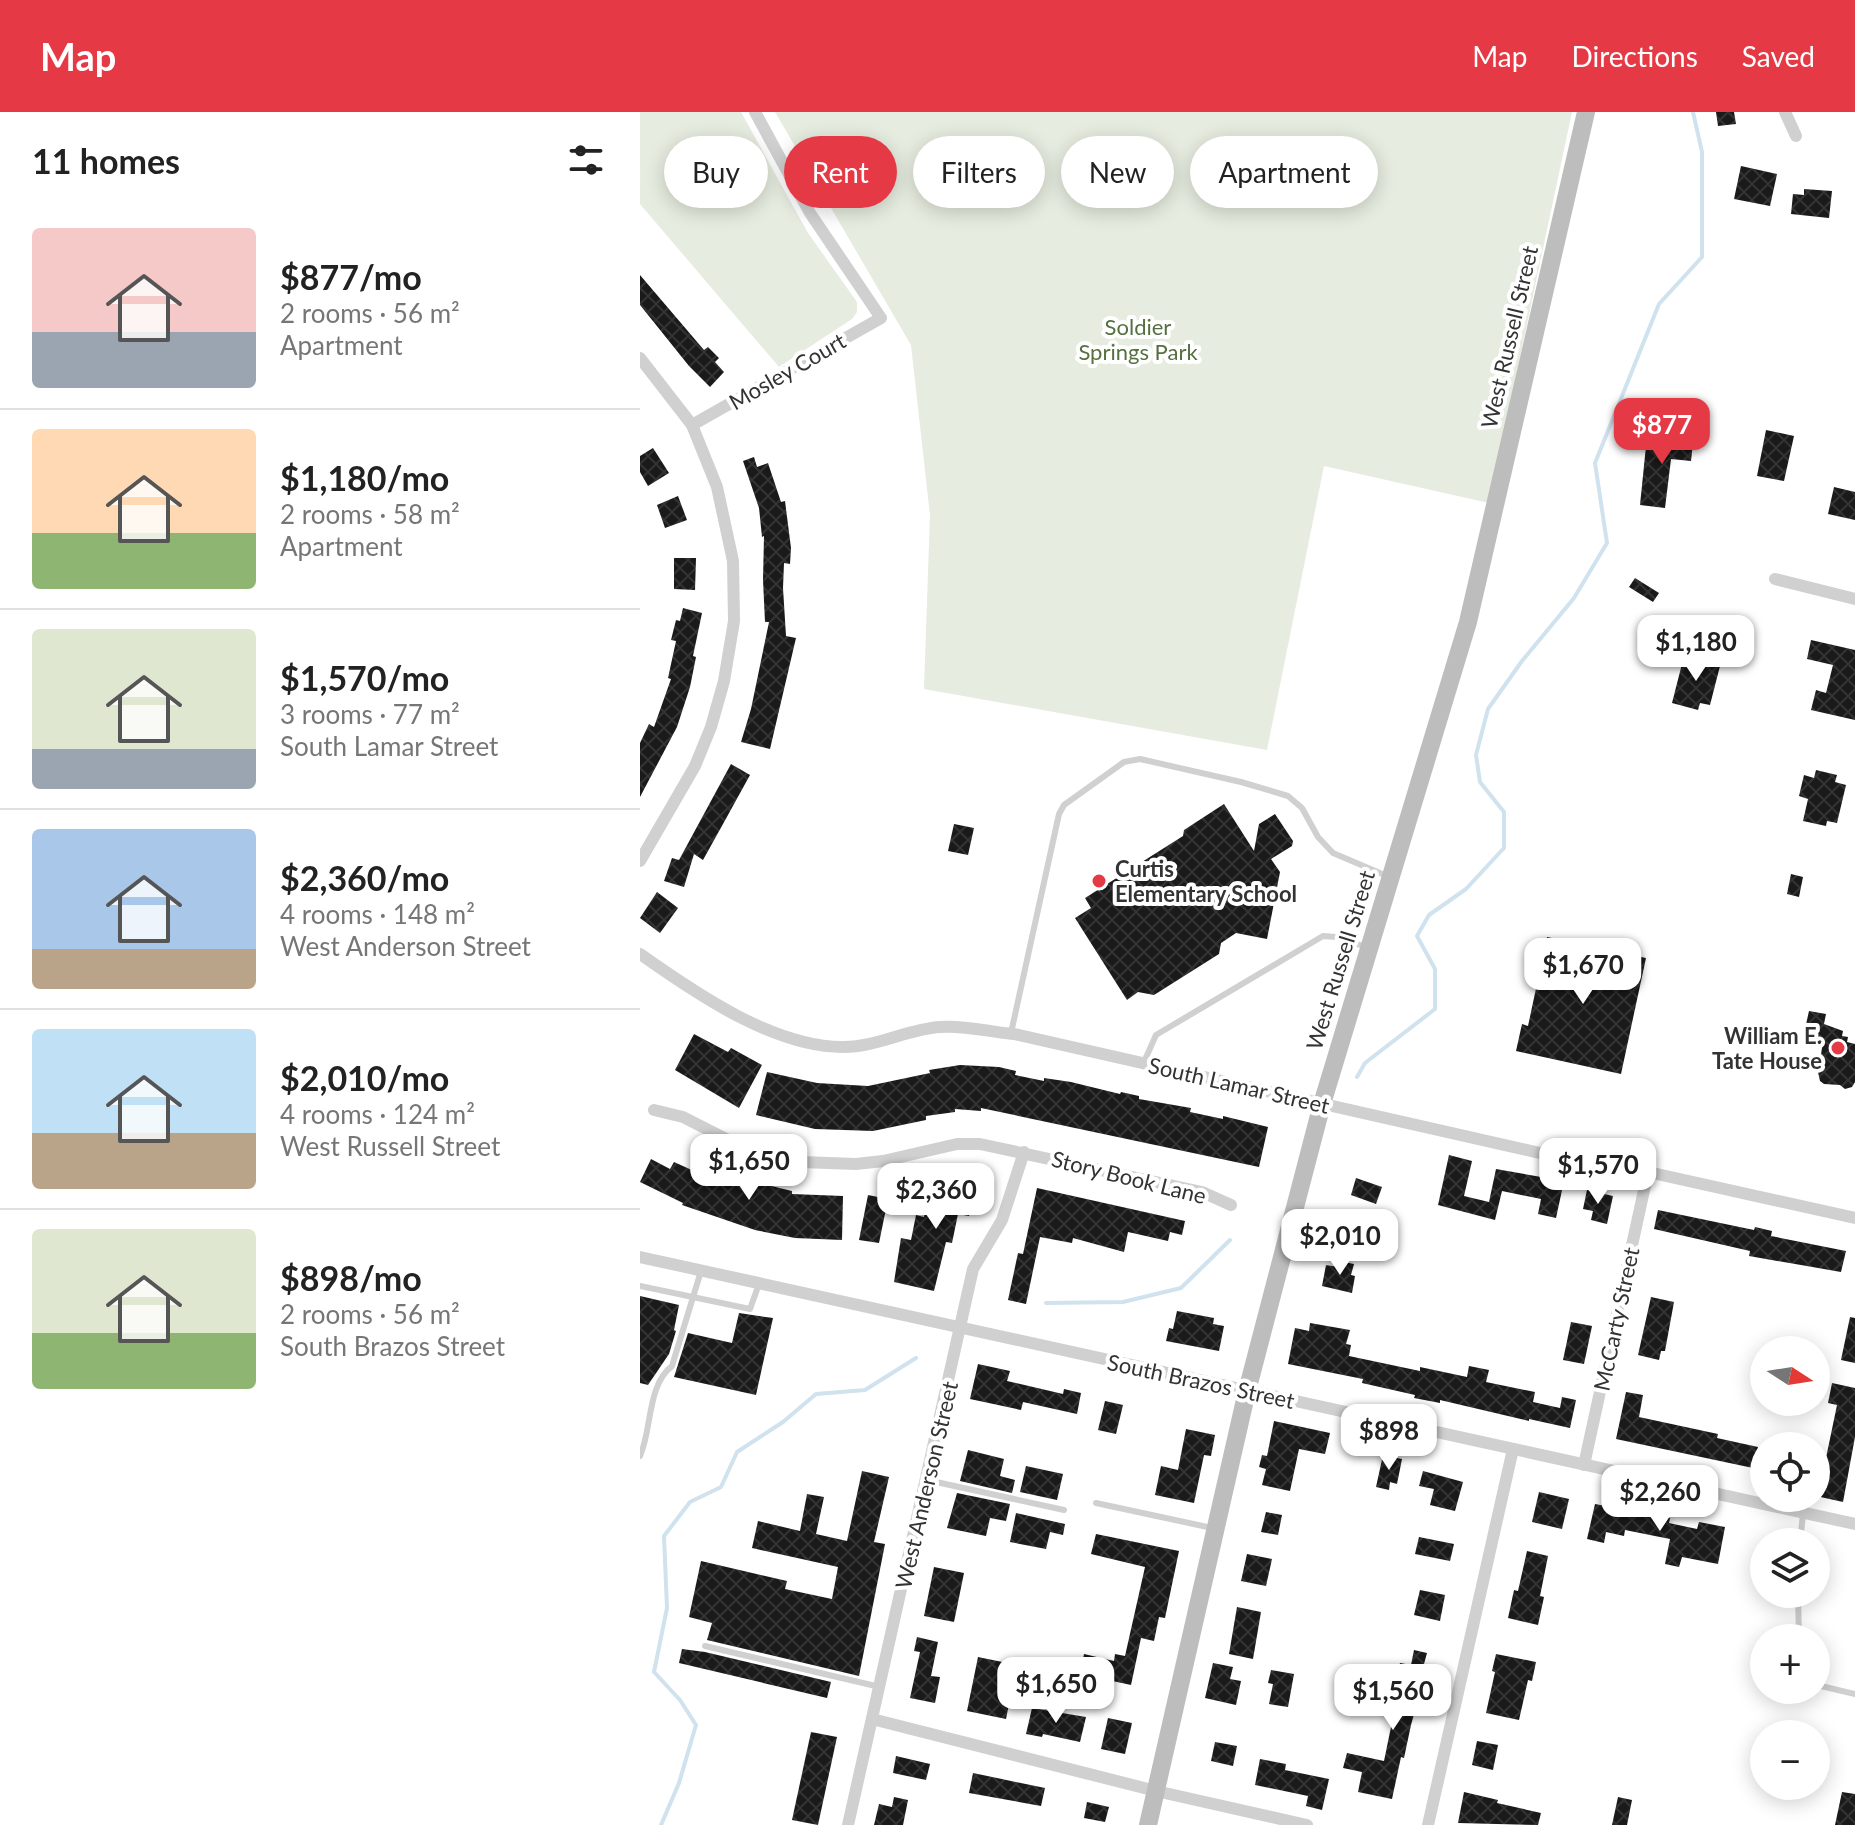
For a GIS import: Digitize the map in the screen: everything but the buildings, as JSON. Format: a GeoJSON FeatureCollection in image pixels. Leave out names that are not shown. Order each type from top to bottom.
{"type":"FeatureCollection","features":[{"type":"Feature","properties":{"kind":"street","name":"Mosley Court"},"geometry":{"type":"LineString","coordinates":[[692,425],[881,318],[810,213],[755,112]]}},
{"type":"Feature","properties":{"kind":"street","name":"West Russell Street"},"geometry":{"type":"LineString","coordinates":[[1148,1825],[1247,1391],[1322,1104],[1468,622],[1586,112]]}},
{"type":"Feature","properties":{"kind":"street"},"geometry":{"type":"LineString","coordinates":[[1785,112],[1796,136]]}},
{"type":"Feature","properties":{"kind":"street"},"geometry":{"type":"LineString","coordinates":[[640,358],[692,425],[717,487],[733,561],[734,621],[724,681],[711,727],[695,766],[640,861]]}},
{"type":"Feature","properties":{"kind":"street"},"geometry":{"type":"LineString","coordinates":[[1775,579],[1855,599]]}},
{"type":"Feature","properties":{"kind":"street","name":"South Lamar Street"},"geometry":{"type":"LineString","coordinates":[[640,954],[678,981],[759,1026],[803,1043],[846,1048],[941,1026],[1011,1034],[1593,1165],[1648,1172],[1855,1218]]}},
{"type":"Feature","properties":{"kind":"street","name":"Story Book Lane"},"geometry":{"type":"LineString","coordinates":[[654,1110],[683,1117],[740,1146],[801,1162],[856,1164],[957,1144],[980,1144],[1202,1192],[1231,1205]]}},
{"type":"Feature","properties":{"kind":"street","name":"West Anderson Street"},"geometry":{"type":"LineString","coordinates":[[848,1825],[973,1269],[1002,1220],[1024,1152]]}},
{"type":"Feature","properties":{"kind":"street","name":"McCarty Street"},"geometry":{"type":"LineString","coordinates":[[1584,1465],[1648,1172]]}},
{"type":"Feature","properties":{"kind":"street","name":"South Brazos Street"},"geometry":{"type":"LineString","coordinates":[[640,1257],[1855,1524]]}},
{"type":"Feature","properties":{"kind":"street"},"geometry":{"type":"LineString","coordinates":[[1428,1825],[1513,1449]]}},
{"type":"Feature","properties":{"kind":"street"},"geometry":{"type":"LineString","coordinates":[[872,1719],[1156,1791],[1307,1825]]}},
{"type":"Feature","properties":{"kind":"lane"},"geometry":{"type":"LineString","coordinates":[[1011,1034],[1059,814],[1064,805],[1124,762],[1140,759],[1288,796],[1302,808],[1318,837],[1333,853],[1390,877]]}},
{"type":"Feature","properties":{"kind":"lane"},"geometry":{"type":"LineString","coordinates":[[1143,1063],[1156,1035],[1323,936],[1369,948]]}},
{"type":"Feature","properties":{"kind":"lane"},"geometry":{"type":"LineString","coordinates":[[640,1456],[658,1387],[663,1373],[672,1366],[701,1271]]}},
{"type":"Feature","properties":{"kind":"lane"},"geometry":{"type":"LineString","coordinates":[[640,1286],[750,1309],[759,1284]]}},
{"type":"Feature","properties":{"kind":"lane"},"geometry":{"type":"LineString","coordinates":[[927,1480],[1064,1510]]}},
{"type":"Feature","properties":{"kind":"lane"},"geometry":{"type":"LineString","coordinates":[[1096,1503],[1216,1529]]}},
{"type":"Feature","properties":{"kind":"lane"},"geometry":{"type":"LineString","coordinates":[[1802,1528],[1804,1513]]}},
{"type":"Feature","properties":{"kind":"lane"},"geometry":{"type":"LineString","coordinates":[[705,1646],[880,1687]]}},
{"type":"Feature","properties":{"kind":"lane"},"geometry":{"type":"LineString","coordinates":[[1830,1688],[1855,1694]]}},
{"type":"Feature","properties":{"kind":"green space"},"geometry":{"type":"Polygon","coordinates":[[[640,112],[741,112],[754,136],[664,136],[664,208],[768,208],[768,161],[784,190],[784,208],[794,208],[857,302],[857,312],[852,319],[779,367],[640,204],[640,112]]]}},
{"type":"Feature","properties":{"kind":"green space","name":"Soldier Springs Park"},"geometry":{"type":"Polygon","coordinates":[[[775,112],[1572,112],[1489,503],[1324,466],[1267,750],[924,689],[930,515],[911,345],[831,208],[897,208],[897,136],[789,136],[775,112]]]}},
{"type":"Feature","properties":{"kind":"waterway"},"geometry":{"type":"LineString","coordinates":[[1357,1077],[1365,1063],[1435,1009],[1435,969],[1417,936],[1429,915],[1466,889],[1504,848],[1504,812],[1480,782],[1476,755],[1488,709],[1522,661],[1574,598],[1607,543],[1595,463],[1659,304],[1702,257],[1702,152],[1693,112]]}},
{"type":"Feature","properties":{"kind":"waterway"},"geometry":{"type":"LineString","coordinates":[[1046,1303],[1123,1302],[1181,1288],[1230,1240]]}},
{"type":"Feature","properties":{"kind":"waterway"},"geometry":{"type":"LineString","coordinates":[[661,1825],[679,1783],[696,1725],[680,1700],[654,1672],[667,1608],[664,1536],[690,1502],[721,1487],[737,1452],[783,1422],[816,1394],[865,1390],[916,1358]]}},
{"type":"Feature","properties":{"kind":"place","name":"Curtis Elementary School"},"geometry":{"type":"Point","coordinates":[1099,881]}},
{"type":"Feature","properties":{"kind":"place","name":"William E. Tate House"},"geometry":{"type":"Point","coordinates":[1838,1048]}}]}
